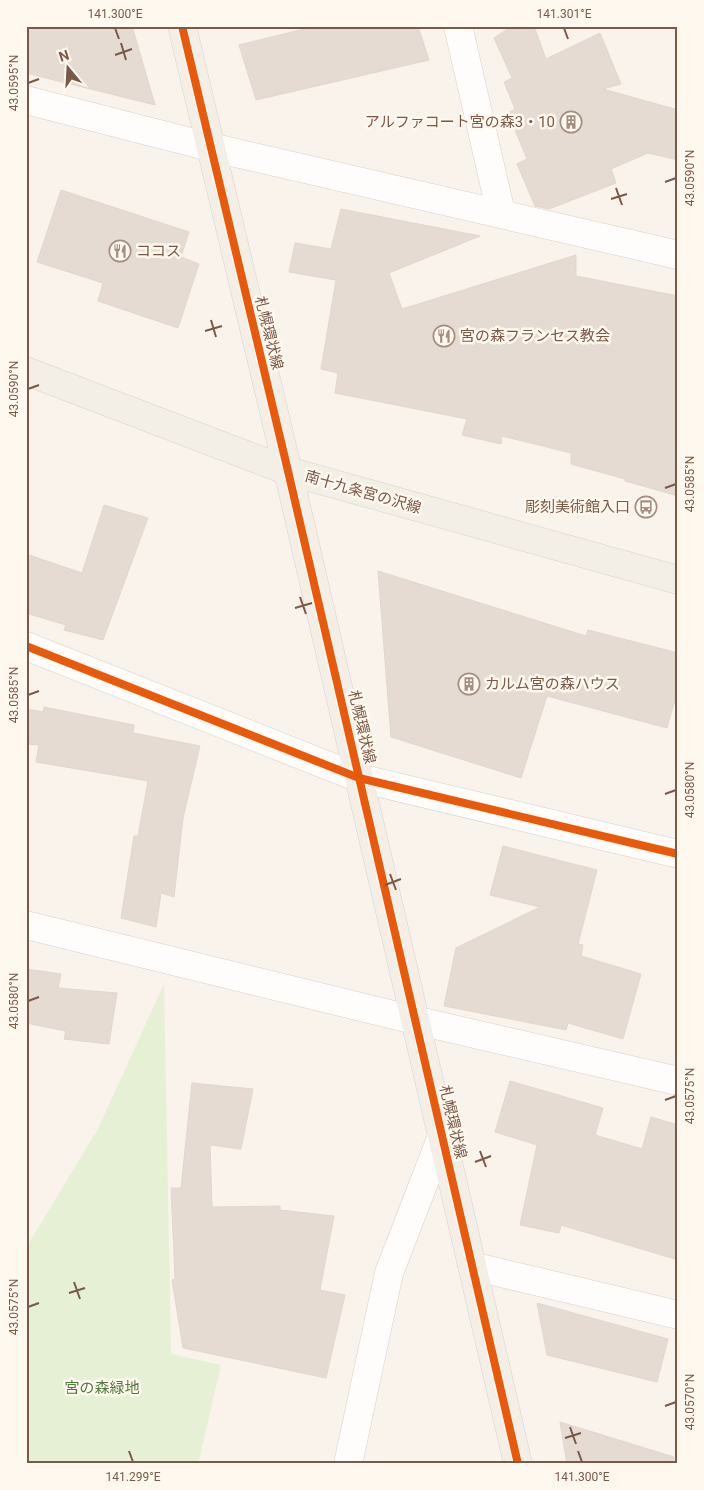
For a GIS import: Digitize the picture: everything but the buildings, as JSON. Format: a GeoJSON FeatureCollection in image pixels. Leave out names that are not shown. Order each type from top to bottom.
{"type":"FeatureCollection","features":[{"type":"Feature","properties":{"kind":"main road","name":"札幌環状線"},"geometry":{"type":"LineString","coordinates":[[182,26],[288,471],[518,1464]]}},
{"type":"Feature","properties":{"kind":"main road","name":"南十九条宮の沢線"},"geometry":{"type":"LineString","coordinates":[[26,371],[288,471],[678,580]]}},
{"type":"Feature","properties":{"kind":"street"},"geometry":{"type":"LineString","coordinates":[[458,26],[501,213]]}},
{"type":"Feature","properties":{"kind":"street"},"geometry":{"type":"LineString","coordinates":[[26,100],[210,147],[678,255]]}},
{"type":"Feature","properties":{"kind":"street"},"geometry":{"type":"LineString","coordinates":[[26,646],[359,778],[678,854]]}},
{"type":"Feature","properties":{"kind":"street"},"geometry":{"type":"LineString","coordinates":[[26,925],[414,1020],[678,1081]]}},
{"type":"Feature","properties":{"kind":"street"},"geometry":{"type":"LineString","coordinates":[[348,1464],[389,1273],[442,1136]]}},
{"type":"Feature","properties":{"kind":"street"},"geometry":{"type":"LineString","coordinates":[[472,1266],[678,1314]]}},
{"type":"Feature","properties":{"kind":"green space","name":"宮の森緑地"},"geometry":{"type":"Polygon","coordinates":[[[164,984],[171,1354],[221,1365],[198,1464],[26,1464],[26,1248],[98,1129],[164,984]]]}},
{"type":"Feature","properties":{"kind":"cycle path"},"geometry":{"type":"LineString","coordinates":[[182,26],[288,471],[518,1464]]}},
{"type":"Feature","properties":{"kind":"cycle path"},"geometry":{"type":"LineString","coordinates":[[26,646],[359,778],[678,854]]}},
{"type":"Feature","properties":{"kind":"place","name":"アルファコート宮の森3・10"},"geometry":{"type":"Point","coordinates":[571,122]}},
{"type":"Feature","properties":{"kind":"place","name":"ココス"},"geometry":{"type":"Point","coordinates":[120,251]}},
{"type":"Feature","properties":{"kind":"place","name":"宮の森フランセス教会"},"geometry":{"type":"Point","coordinates":[444,336]}},
{"type":"Feature","properties":{"kind":"place","name":"彫刻美術館入口"},"geometry":{"type":"Point","coordinates":[646,507]}},
{"type":"Feature","properties":{"kind":"place","name":"カルム宮の森ハウス"},"geometry":{"type":"Point","coordinates":[469,684]}}]}
